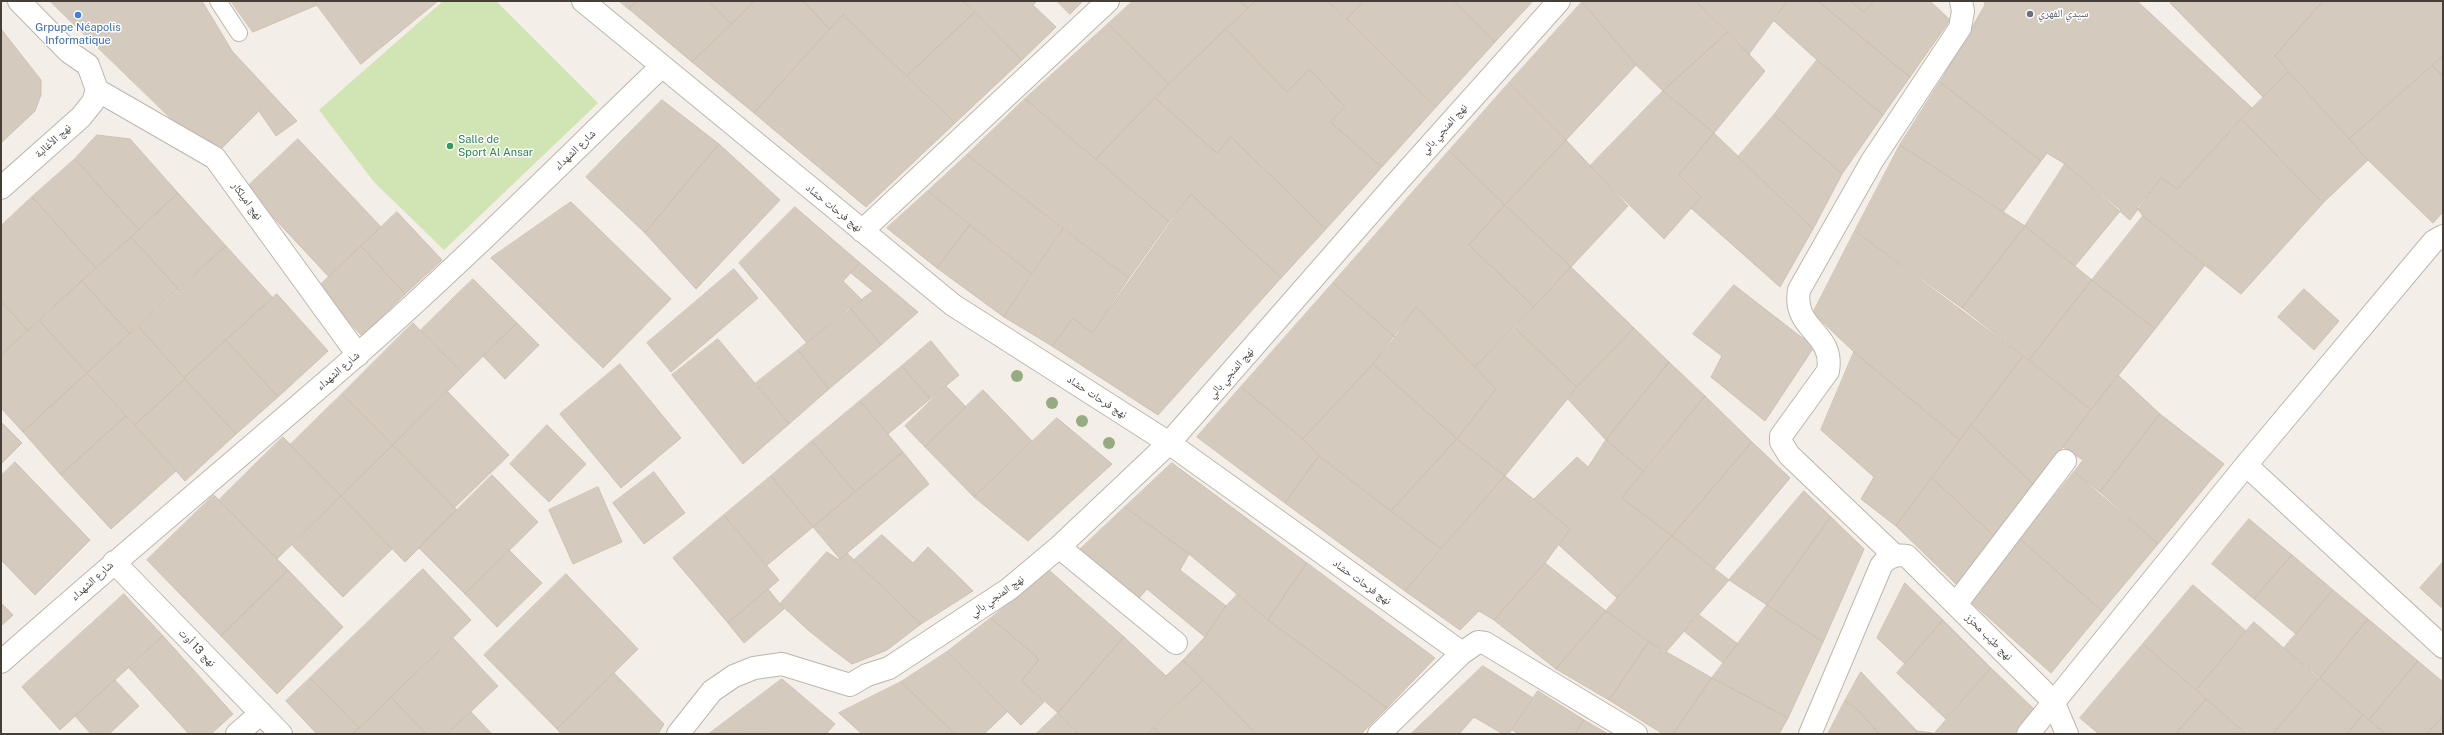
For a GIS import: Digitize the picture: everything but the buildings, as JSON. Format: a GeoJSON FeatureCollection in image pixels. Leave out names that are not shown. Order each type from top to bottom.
{"type":"FeatureCollection","features":[{"type":"Feature","properties":{"kind":"street"},"geometry":{"type":"LineString","coordinates":[[19,1],[69,52],[88,65],[97,90]]}},
{"type":"Feature","properties":{"kind":"street","name":"نهج فرحات حشاد"},"geometry":{"type":"LineString","coordinates":[[583,1],[953,304],[1169,444],[1462,653]]}},
{"type":"Feature","properties":{"kind":"street"},"geometry":{"type":"LineString","coordinates":[[862,231],[1108,1]]}},
{"type":"Feature","properties":{"kind":"street","name":"نهج المنجي بالي"},"geometry":{"type":"LineString","coordinates":[[678,734],[712,691],[734,676],[754,668],[782,664],[850,684],[867,675],[889,668],[1010,589],[1059,547],[1169,444],[1386,194],[1559,1]]}},
{"type":"Feature","properties":{"kind":"street"},"geometry":{"type":"LineString","coordinates":[[1895,556],[1789,455],[1780,442],[1781,436],[1828,370],[1829,366],[1827,347],[1804,320],[1798,308],[1799,290],[1872,161],[1960,28],[1963,11],[1961,1]]}},
{"type":"Feature","properties":{"kind":"street","name":"شارع الشهداء"},"geometry":{"type":"LineString","coordinates":[[1,662],[114,562],[358,355],[441,279],[662,66]]}},
{"type":"Feature","properties":{"kind":"street","name":"نهج الأغالبة"},"geometry":{"type":"LineString","coordinates":[[1,188],[81,117],[93,102],[97,90]]}},
{"type":"Feature","properties":{"kind":"street","name":"نهج اميلكار"},"geometry":{"type":"LineString","coordinates":[[97,90],[215,158],[358,355]]}},
{"type":"Feature","properties":{"kind":"street"},"geometry":{"type":"LineString","coordinates":[[2028,734],[2053,701],[2246,465],[2426,248],[2443,236]]}},
{"type":"Feature","properties":{"kind":"street"},"geometry":{"type":"LineString","coordinates":[[1956,604],[2065,461]]}},
{"type":"Feature","properties":{"kind":"street"},"geometry":{"type":"LineString","coordinates":[[2246,465],[2443,647]]}},
{"type":"Feature","properties":{"kind":"street"},"geometry":{"type":"LineString","coordinates":[[1059,547],[1176,644]]}},
{"type":"Feature","properties":{"kind":"street"},"geometry":{"type":"LineString","coordinates":[[1810,734],[1881,566],[1888,558],[1895,556]]}},
{"type":"Feature","properties":{"kind":"street","name":"نهج طيّب محرّز"},"geometry":{"type":"LineString","coordinates":[[1895,556],[1908,556],[2053,701],[2067,734]]}},
{"type":"Feature","properties":{"kind":"street","name":"نهج 13 أوت"},"geometry":{"type":"LineString","coordinates":[[114,562],[281,734]]}},
{"type":"Feature","properties":{"kind":"street"},"geometry":{"type":"LineString","coordinates":[[1379,734],[1462,653],[1478,642],[1493,647],[1636,734]]}},
{"type":"Feature","properties":{"kind":"street"},"geometry":{"type":"LineString","coordinates":[[237,734],[261,713]]}},
{"type":"Feature","properties":{"kind":"lane"},"geometry":{"type":"LineString","coordinates":[[218,1],[239,33]]}},
{"type":"Feature","properties":{"kind":"green space","name":"Salle de Sport Al Ansar"},"geometry":{"type":"Polygon","coordinates":[[[443,1],[496,1],[598,103],[444,250],[374,182],[319,110],[443,1]]]}},
{"type":"Feature","properties":{"kind":"place","name":"سيدي الفهري"},"geometry":{"type":"Point","coordinates":[2030,14]}},
{"type":"Feature","properties":{"kind":"place","name":"Grpupe Néapolis Informatique"},"geometry":{"type":"Point","coordinates":[78,15]}},
{"type":"Feature","properties":{"kind":"place","name":"Salle de Sport Al Ansar"},"geometry":{"type":"Point","coordinates":[450,146]}}]}
